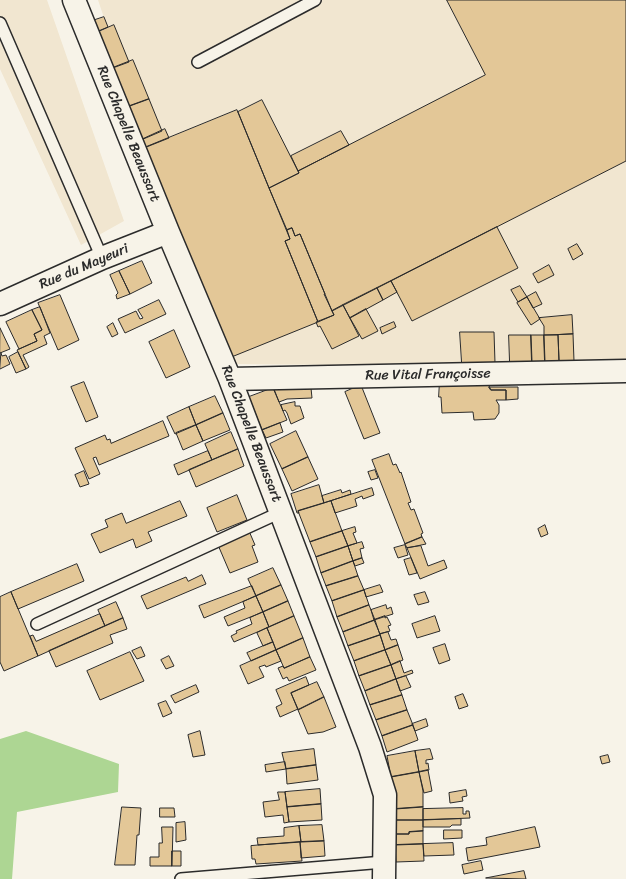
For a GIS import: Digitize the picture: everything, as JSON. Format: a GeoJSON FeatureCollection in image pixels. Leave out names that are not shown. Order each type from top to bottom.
{"type":"FeatureCollection","features":[{"type":"Feature","properties":{"kind":"street","name":"Rue Chapelle Beaussart"},"geometry":{"type":"LineString","coordinates":[[74,0],[168,232],[230,379],[370,747],[385,796],[384,871]]}},
{"type":"Feature","properties":{"kind":"street","name":"Rue du Mayeuri"},"geometry":{"type":"LineString","coordinates":[[0,304],[102,258],[168,232]]}},
{"type":"Feature","properties":{"kind":"street","name":"Rue Vital Françoisse"},"geometry":{"type":"LineString","coordinates":[[230,379],[626,371]]}},
{"type":"Feature","properties":{"kind":"lane"},"geometry":{"type":"LineString","coordinates":[[198,62],[315,0]]}},
{"type":"Feature","properties":{"kind":"lane"},"geometry":{"type":"LineString","coordinates":[[0,23],[102,258]]}},
{"type":"Feature","properties":{"kind":"lane"},"geometry":{"type":"LineString","coordinates":[[37,624],[281,512]]}},
{"type":"Feature","properties":{"kind":"lane"},"geometry":{"type":"LineString","coordinates":[[181,879],[384,871]]}},
{"type":"Feature","properties":{"kind":"shaded area"},"geometry":{"type":"Polygon","coordinates":[[[0,0],[47,0],[124,221],[81,245],[0,69],[0,0]]]}},
{"type":"Feature","properties":{"kind":"shaded area"},"geometry":{"type":"Polygon","coordinates":[[[98,0],[626,0],[626,362],[450,366],[235,364],[139,122],[98,0]]]}},
{"type":"Feature","properties":{"kind":"green space"},"geometry":{"type":"Polygon","coordinates":[[[26,731],[119,764],[118,792],[17,812],[12,879],[0,879],[0,739],[26,731]]]}},
{"type":"Feature","properties":{"kind":"building"},"geometry":{"type":"Polygon","coordinates":[[[447,0],[626,0],[626,161],[332,311],[300,234],[295,236],[292,228],[287,230],[269,188],[299,173],[298,171],[485,75],[447,0]]]}},
{"type":"Feature","properties":{"kind":"building"},"geometry":{"type":"Polygon","coordinates":[[[104,17],[108,27],[96,32],[92,21],[104,17]]]}},
{"type":"Feature","properties":{"kind":"building"},"geometry":{"type":"Polygon","coordinates":[[[114,25],[129,62],[110,69],[96,33],[114,25]]]}},
{"type":"Feature","properties":{"kind":"building"},"geometry":{"type":"Polygon","coordinates":[[[133,60],[149,99],[127,107],[110,69],[133,60]]]}},
{"type":"Feature","properties":{"kind":"building"},"geometry":{"type":"Polygon","coordinates":[[[149,99],[162,131],[141,140],[127,107],[149,99]]]}},
{"type":"Feature","properties":{"kind":"building"},"geometry":{"type":"Polygon","coordinates":[[[262,100],[299,173],[269,188],[238,112],[262,100]]]}},
{"type":"Feature","properties":{"kind":"building"},"geometry":{"type":"Polygon","coordinates":[[[237,110],[290,239],[285,241],[318,322],[229,358],[144,148],[237,110]]]}},
{"type":"Feature","properties":{"kind":"building"},"geometry":{"type":"Polygon","coordinates":[[[165,129],[169,138],[144,148],[141,140],[165,129]]]}},
{"type":"Feature","properties":{"kind":"building"},"geometry":{"type":"Polygon","coordinates":[[[341,131],[349,145],[298,171],[291,156],[341,131]]]}},
{"type":"Feature","properties":{"kind":"building"},"geometry":{"type":"Polygon","coordinates":[[[497,227],[518,268],[412,321],[391,281],[497,227]]]}},
{"type":"Feature","properties":{"kind":"building"},"geometry":{"type":"Polygon","coordinates":[[[292,228],[295,236],[300,234],[334,315],[318,322],[285,241],[290,239],[287,230],[292,228]]]}},
{"type":"Feature","properties":{"kind":"building"},"geometry":{"type":"Polygon","coordinates":[[[577,244],[583,254],[573,260],[568,249],[577,244]]]}},
{"type":"Feature","properties":{"kind":"building"},"geometry":{"type":"Polygon","coordinates":[[[142,261],[152,283],[130,294],[119,271],[142,261]]]}},
{"type":"Feature","properties":{"kind":"building"},"geometry":{"type":"Polygon","coordinates":[[[549,265],[554,275],[538,283],[533,274],[549,265]]]}},
{"type":"Feature","properties":{"kind":"building"},"geometry":{"type":"Polygon","coordinates":[[[119,271],[130,294],[117,299],[116,295],[118,293],[110,275],[119,271]]]}},
{"type":"Feature","properties":{"kind":"building"},"geometry":{"type":"Polygon","coordinates":[[[391,281],[397,292],[383,300],[377,288],[391,281]]]}},
{"type":"Feature","properties":{"kind":"building"},"geometry":{"type":"Polygon","coordinates":[[[520,286],[527,297],[518,302],[511,290],[520,286]]]}},
{"type":"Feature","properties":{"kind":"building"},"geometry":{"type":"Polygon","coordinates":[[[377,288],[383,300],[350,318],[343,305],[377,288]]]}},
{"type":"Feature","properties":{"kind":"building"},"geometry":{"type":"Polygon","coordinates":[[[536,292],[542,304],[533,308],[527,297],[536,292]]]}},
{"type":"Feature","properties":{"kind":"building"},"geometry":{"type":"Polygon","coordinates":[[[60,295],[79,340],[58,350],[38,303],[60,295]]]}},
{"type":"Feature","properties":{"kind":"building"},"geometry":{"type":"Polygon","coordinates":[[[527,297],[540,319],[531,325],[517,303],[527,297]]]}},
{"type":"Feature","properties":{"kind":"building"},"geometry":{"type":"Polygon","coordinates":[[[159,300],[166,314],[125,333],[118,319],[136,311],[140,319],[143,318],[138,310],[159,300]]]}},
{"type":"Feature","properties":{"kind":"building"},"geometry":{"type":"Polygon","coordinates":[[[343,305],[359,336],[332,349],[320,326],[318,327],[316,322],[334,315],[332,311],[343,305]]]}},
{"type":"Feature","properties":{"kind":"building"},"geometry":{"type":"Polygon","coordinates":[[[40,307],[50,333],[44,336],[47,344],[23,355],[29,367],[26,369],[17,350],[37,341],[34,334],[42,330],[32,310],[40,307]]]}},
{"type":"Feature","properties":{"kind":"building"},"geometry":{"type":"Polygon","coordinates":[[[366,309],[378,331],[362,339],[350,318],[366,309]]]}},
{"type":"Feature","properties":{"kind":"building"},"geometry":{"type":"Polygon","coordinates":[[[32,310],[42,330],[34,334],[37,341],[19,349],[6,322],[32,310]]]}},
{"type":"Feature","properties":{"kind":"building"},"geometry":{"type":"Polygon","coordinates":[[[572,315],[573,334],[544,335],[544,326],[539,318],[572,315]]]}},
{"type":"Feature","properties":{"kind":"building"},"geometry":{"type":"Polygon","coordinates":[[[394,322],[396,327],[382,334],[380,328],[394,322]]]}},
{"type":"Feature","properties":{"kind":"building"},"geometry":{"type":"Polygon","coordinates":[[[113,323],[118,334],[112,337],[107,327],[113,323]]]}},
{"type":"Feature","properties":{"kind":"building"},"geometry":{"type":"Polygon","coordinates":[[[0,328],[10,349],[0,353],[0,328]]]}},
{"type":"Feature","properties":{"kind":"building"},"geometry":{"type":"Polygon","coordinates":[[[174,330],[190,367],[166,378],[149,342],[174,330]]]}},
{"type":"Feature","properties":{"kind":"building"},"geometry":{"type":"Polygon","coordinates":[[[460,332],[494,332],[495,363],[462,363],[460,332]]]}},
{"type":"Feature","properties":{"kind":"building"},"geometry":{"type":"Polygon","coordinates":[[[573,334],[574,361],[559,361],[558,335],[573,334]]]}},
{"type":"Feature","properties":{"kind":"building"},"geometry":{"type":"Polygon","coordinates":[[[509,335],[531,335],[532,362],[510,363],[509,335]]]}},
{"type":"Feature","properties":{"kind":"building"},"geometry":{"type":"Polygon","coordinates":[[[531,335],[544,335],[545,362],[532,362],[531,335]]]}},
{"type":"Feature","properties":{"kind":"building"},"geometry":{"type":"Polygon","coordinates":[[[544,335],[558,335],[559,361],[545,362],[544,335]]]}},
{"type":"Feature","properties":{"kind":"building"},"geometry":{"type":"Polygon","coordinates":[[[18,352],[26,369],[16,373],[9,357],[18,352]]]}},
{"type":"Feature","properties":{"kind":"building"},"geometry":{"type":"Polygon","coordinates":[[[1,353],[2,356],[6,355],[10,364],[0,369],[1,353]]]}},
{"type":"Feature","properties":{"kind":"building"},"geometry":{"type":"Polygon","coordinates":[[[440,380],[486,380],[491,390],[506,390],[506,400],[496,400],[499,405],[499,413],[495,419],[474,420],[473,412],[442,413],[441,397],[439,397],[440,380]]]}},
{"type":"Feature","properties":{"kind":"building"},"geometry":{"type":"Polygon","coordinates":[[[84,382],[98,417],[86,422],[71,387],[84,382]]]}},
{"type":"Feature","properties":{"kind":"building"},"geometry":{"type":"Polygon","coordinates":[[[361,385],[380,433],[364,439],[345,392],[361,385]]]}},
{"type":"Feature","properties":{"kind":"building"},"geometry":{"type":"Polygon","coordinates":[[[489,387],[518,387],[518,399],[506,400],[506,390],[491,390],[489,387]]]}},
{"type":"Feature","properties":{"kind":"building"},"geometry":{"type":"Polygon","coordinates":[[[273,388],[287,420],[262,430],[249,397],[273,388]]]}},
{"type":"Feature","properties":{"kind":"building"},"geometry":{"type":"Polygon","coordinates":[[[311,388],[312,398],[287,399],[279,402],[274,389],[311,388]]]}},
{"type":"Feature","properties":{"kind":"building"},"geometry":{"type":"Polygon","coordinates":[[[215,396],[223,413],[196,425],[189,407],[215,396]]]}},
{"type":"Feature","properties":{"kind":"building"},"geometry":{"type":"Polygon","coordinates":[[[295,402],[295,406],[300,406],[304,418],[291,424],[287,413],[285,410],[283,411],[281,405],[295,402]]]}},
{"type":"Feature","properties":{"kind":"building"},"geometry":{"type":"Polygon","coordinates":[[[189,407],[196,425],[175,434],[167,417],[189,407]]]}},
{"type":"Feature","properties":{"kind":"building"},"geometry":{"type":"Polygon","coordinates":[[[223,413],[230,430],[203,441],[196,425],[223,413]]]}},
{"type":"Feature","properties":{"kind":"building"},"geometry":{"type":"Polygon","coordinates":[[[163,421],[169,436],[99,465],[96,457],[93,458],[100,474],[89,479],[75,448],[105,435],[107,440],[110,439],[111,443],[163,421]]]}},
{"type":"Feature","properties":{"kind":"building"},"geometry":{"type":"Polygon","coordinates":[[[280,423],[283,432],[266,438],[262,430],[280,423]]]}},
{"type":"Feature","properties":{"kind":"building"},"geometry":{"type":"Polygon","coordinates":[[[196,425],[203,441],[183,450],[176,433],[196,425]]]}},
{"type":"Feature","properties":{"kind":"building"},"geometry":{"type":"Polygon","coordinates":[[[296,431],[308,457],[282,469],[270,444],[296,431]]]}},
{"type":"Feature","properties":{"kind":"building"},"geometry":{"type":"Polygon","coordinates":[[[231,432],[238,449],[212,460],[205,444],[231,432]]]}},
{"type":"Feature","properties":{"kind":"building"},"geometry":{"type":"Polygon","coordinates":[[[238,449],[244,466],[196,487],[189,470],[238,449]]]}},
{"type":"Feature","properties":{"kind":"building"},"geometry":{"type":"Polygon","coordinates":[[[208,451],[212,460],[178,475],[174,465],[208,451]]]}},
{"type":"Feature","properties":{"kind":"building"},"geometry":{"type":"Polygon","coordinates":[[[389,454],[393,465],[396,464],[400,473],[401,472],[411,502],[408,503],[411,510],[414,509],[423,533],[421,534],[422,537],[405,544],[372,460],[389,454]]]}},
{"type":"Feature","properties":{"kind":"building"},"geometry":{"type":"Polygon","coordinates":[[[308,457],[318,479],[292,491],[282,469],[308,457]]]}},
{"type":"Feature","properties":{"kind":"building"},"geometry":{"type":"Polygon","coordinates":[[[375,470],[378,478],[371,480],[368,472],[375,470]]]}},
{"type":"Feature","properties":{"kind":"building"},"geometry":{"type":"Polygon","coordinates":[[[84,471],[89,484],[80,487],[75,475],[84,471]]]}},
{"type":"Feature","properties":{"kind":"building"},"geometry":{"type":"Polygon","coordinates":[[[319,485],[324,503],[298,511],[299,513],[297,513],[291,494],[319,485]]]}},
{"type":"Feature","properties":{"kind":"building"},"geometry":{"type":"Polygon","coordinates":[[[372,488],[374,495],[363,499],[362,496],[355,499],[357,506],[335,513],[331,501],[372,488]]]}},
{"type":"Feature","properties":{"kind":"building"},"geometry":{"type":"Polygon","coordinates":[[[341,490],[342,493],[350,490],[351,494],[324,503],[322,496],[341,490]]]}},
{"type":"Feature","properties":{"kind":"building"},"geometry":{"type":"Polygon","coordinates":[[[237,495],[247,520],[217,532],[207,508],[237,495]]]}},
{"type":"Feature","properties":{"kind":"building"},"geometry":{"type":"Polygon","coordinates":[[[180,501],[187,516],[148,532],[152,541],[136,548],[133,539],[100,553],[91,534],[108,527],[105,520],[122,513],[126,523],[180,501]]]}},
{"type":"Feature","properties":{"kind":"building"},"geometry":{"type":"Polygon","coordinates":[[[331,501],[342,531],[310,542],[298,511],[331,501]]]}},
{"type":"Feature","properties":{"kind":"building"},"geometry":{"type":"Polygon","coordinates":[[[545,525],[548,534],[541,537],[538,529],[545,525]]]}},
{"type":"Feature","properties":{"kind":"building"},"geometry":{"type":"Polygon","coordinates":[[[355,527],[356,532],[353,533],[357,543],[348,546],[342,531],[355,527]]]}},
{"type":"Feature","properties":{"kind":"building"},"geometry":{"type":"Polygon","coordinates":[[[249,531],[255,545],[252,546],[258,562],[230,573],[218,545],[249,531]]]}},
{"type":"Feature","properties":{"kind":"building"},"geometry":{"type":"Polygon","coordinates":[[[342,531],[348,546],[316,557],[310,542],[342,531]]]}},
{"type":"Feature","properties":{"kind":"building"},"geometry":{"type":"Polygon","coordinates":[[[422,537],[426,544],[407,548],[405,544],[422,537]]]}},
{"type":"Feature","properties":{"kind":"building"},"geometry":{"type":"Polygon","coordinates":[[[362,542],[364,548],[360,549],[362,558],[353,561],[348,546],[362,542]]]}},
{"type":"Feature","properties":{"kind":"building"},"geometry":{"type":"Polygon","coordinates":[[[405,545],[408,555],[398,558],[394,548],[405,545]]]}},
{"type":"Feature","properties":{"kind":"building"},"geometry":{"type":"Polygon","coordinates":[[[348,546],[353,561],[321,573],[316,557],[348,546]]]}},
{"type":"Feature","properties":{"kind":"building"},"geometry":{"type":"Polygon","coordinates":[[[421,546],[428,566],[444,560],[447,568],[420,579],[407,548],[421,546]]]}},
{"type":"Feature","properties":{"kind":"building"},"geometry":{"type":"Polygon","coordinates":[[[362,558],[364,563],[355,566],[353,561],[362,558]]]}},
{"type":"Feature","properties":{"kind":"building"},"geometry":{"type":"Polygon","coordinates":[[[411,558],[417,573],[409,575],[404,560],[411,558]]]}},
{"type":"Feature","properties":{"kind":"building"},"geometry":{"type":"Polygon","coordinates":[[[353,561],[358,576],[326,586],[321,573],[353,561]]]}},
{"type":"Feature","properties":{"kind":"building"},"geometry":{"type":"Polygon","coordinates":[[[77,564],[84,581],[18,609],[11,592],[77,564]]]}},
{"type":"Feature","properties":{"kind":"building"},"geometry":{"type":"Polygon","coordinates":[[[273,568],[281,585],[256,596],[248,579],[273,568]]]}},
{"type":"Feature","properties":{"kind":"building"},"geometry":{"type":"Polygon","coordinates":[[[202,575],[206,584],[147,609],[141,596],[186,577],[188,581],[202,575]]]}},
{"type":"Feature","properties":{"kind":"building"},"geometry":{"type":"Polygon","coordinates":[[[358,576],[364,590],[332,601],[326,586],[358,576]]]}},
{"type":"Feature","properties":{"kind":"building"},"geometry":{"type":"Polygon","coordinates":[[[281,585],[288,601],[263,612],[256,596],[281,585]]]}},
{"type":"Feature","properties":{"kind":"building"},"geometry":{"type":"Polygon","coordinates":[[[380,585],[383,592],[366,597],[364,590],[380,585]]]}},
{"type":"Feature","properties":{"kind":"building"},"geometry":{"type":"Polygon","coordinates":[[[252,586],[256,596],[204,618],[199,606],[252,586]]]}},
{"type":"Feature","properties":{"kind":"building"},"geometry":{"type":"Polygon","coordinates":[[[364,590],[369,605],[337,617],[332,601],[364,590]]]}},
{"type":"Feature","properties":{"kind":"building"},"geometry":{"type":"Polygon","coordinates":[[[11,592],[38,656],[4,671],[0,662],[0,597],[11,592]]]}},
{"type":"Feature","properties":{"kind":"building"},"geometry":{"type":"Polygon","coordinates":[[[425,592],[429,602],[418,605],[414,595],[425,592]]]}},
{"type":"Feature","properties":{"kind":"building"},"geometry":{"type":"Polygon","coordinates":[[[256,596],[263,612],[228,626],[224,617],[245,608],[243,602],[256,596]]]}},
{"type":"Feature","properties":{"kind":"building"},"geometry":{"type":"Polygon","coordinates":[[[288,601],[294,616],[269,627],[263,612],[288,601]]]}},
{"type":"Feature","properties":{"kind":"building"},"geometry":{"type":"Polygon","coordinates":[[[116,602],[123,618],[105,626],[98,610],[116,602]]]}},
{"type":"Feature","properties":{"kind":"building"},"geometry":{"type":"Polygon","coordinates":[[[369,605],[375,620],[343,632],[337,617],[369,605]]]}},
{"type":"Feature","properties":{"kind":"building"},"geometry":{"type":"Polygon","coordinates":[[[386,605],[387,609],[391,607],[393,614],[374,620],[371,610],[386,605]]]}},
{"type":"Feature","properties":{"kind":"building"},"geometry":{"type":"Polygon","coordinates":[[[263,612],[269,627],[234,642],[231,636],[237,633],[236,631],[252,624],[250,618],[263,612]]]}},
{"type":"Feature","properties":{"kind":"building"},"geometry":{"type":"Polygon","coordinates":[[[100,614],[105,626],[38,656],[30,636],[33,635],[36,641],[100,614]]]}},
{"type":"Feature","properties":{"kind":"building"},"geometry":{"type":"Polygon","coordinates":[[[294,616],[303,638],[276,650],[267,628],[294,616]]]}},
{"type":"Feature","properties":{"kind":"building"},"geometry":{"type":"Polygon","coordinates":[[[385,616],[391,625],[388,626],[390,631],[380,634],[374,620],[385,616]]]}},
{"type":"Feature","properties":{"kind":"building"},"geometry":{"type":"Polygon","coordinates":[[[435,616],[440,631],[417,638],[412,624],[435,616]]]}},
{"type":"Feature","properties":{"kind":"building"},"geometry":{"type":"Polygon","coordinates":[[[123,618],[127,629],[110,635],[113,643],[56,667],[49,651],[123,618]]]}},
{"type":"Feature","properties":{"kind":"building"},"geometry":{"type":"Polygon","coordinates":[[[375,620],[380,635],[348,646],[343,632],[375,620]]]}},
{"type":"Feature","properties":{"kind":"building"},"geometry":{"type":"Polygon","coordinates":[[[267,628],[273,642],[263,646],[257,633],[267,628]]]}},
{"type":"Feature","properties":{"kind":"building"},"geometry":{"type":"Polygon","coordinates":[[[388,632],[391,640],[396,639],[398,645],[385,650],[380,634],[388,632]]]}},
{"type":"Feature","properties":{"kind":"building"},"geometry":{"type":"Polygon","coordinates":[[[380,635],[385,650],[354,661],[348,646],[380,635]]]}},
{"type":"Feature","properties":{"kind":"building"},"geometry":{"type":"Polygon","coordinates":[[[303,638],[310,657],[284,668],[276,650],[303,638]]]}},
{"type":"Feature","properties":{"kind":"building"},"geometry":{"type":"Polygon","coordinates":[[[273,642],[276,650],[251,661],[247,653],[273,642]]]}},
{"type":"Feature","properties":{"kind":"building"},"geometry":{"type":"Polygon","coordinates":[[[445,644],[450,660],[439,664],[433,648],[445,644]]]}},
{"type":"Feature","properties":{"kind":"building"},"geometry":{"type":"Polygon","coordinates":[[[398,645],[403,660],[391,665],[385,650],[398,645]]]}},
{"type":"Feature","properties":{"kind":"building"},"geometry":{"type":"Polygon","coordinates":[[[141,647],[145,656],[137,659],[132,651],[141,647]]]}},
{"type":"Feature","properties":{"kind":"building"},"geometry":{"type":"Polygon","coordinates":[[[276,650],[281,661],[266,667],[265,665],[259,667],[264,677],[248,684],[240,666],[276,650]]]}},
{"type":"Feature","properties":{"kind":"building"},"geometry":{"type":"Polygon","coordinates":[[[385,650],[391,665],[359,676],[354,661],[385,650]]]}},
{"type":"Feature","properties":{"kind":"building"},"geometry":{"type":"Polygon","coordinates":[[[130,652],[144,681],[100,700],[87,671],[130,652]]]}},
{"type":"Feature","properties":{"kind":"building"},"geometry":{"type":"Polygon","coordinates":[[[169,656],[174,666],[166,669],[161,660],[169,656]]]}},
{"type":"Feature","properties":{"kind":"building"},"geometry":{"type":"Polygon","coordinates":[[[310,657],[316,670],[289,681],[287,677],[283,679],[278,668],[283,666],[284,668],[310,657]]]}},
{"type":"Feature","properties":{"kind":"building"},"geometry":{"type":"Polygon","coordinates":[[[400,661],[404,673],[412,670],[413,673],[396,679],[391,665],[400,661]]]}},
{"type":"Feature","properties":{"kind":"building"},"geometry":{"type":"Polygon","coordinates":[[[391,665],[396,679],[365,691],[359,676],[391,665]]]}},
{"type":"Feature","properties":{"kind":"building"},"geometry":{"type":"Polygon","coordinates":[[[406,676],[411,687],[400,691],[396,679],[406,676]]]}},
{"type":"Feature","properties":{"kind":"building"},"geometry":{"type":"Polygon","coordinates":[[[306,677],[309,685],[291,693],[298,709],[280,717],[276,707],[282,704],[276,690],[306,677]]]}},
{"type":"Feature","properties":{"kind":"building"},"geometry":{"type":"Polygon","coordinates":[[[396,679],[402,695],[370,705],[365,691],[396,679]]]}},
{"type":"Feature","properties":{"kind":"building"},"geometry":{"type":"Polygon","coordinates":[[[317,682],[324,697],[298,710],[291,693],[317,682]]]}},
{"type":"Feature","properties":{"kind":"building"},"geometry":{"type":"Polygon","coordinates":[[[196,685],[199,692],[175,703],[171,696],[196,685]]]}},
{"type":"Feature","properties":{"kind":"building"},"geometry":{"type":"Polygon","coordinates":[[[463,694],[468,706],[459,709],[455,697],[463,694]]]}},
{"type":"Feature","properties":{"kind":"building"},"geometry":{"type":"Polygon","coordinates":[[[402,695],[407,710],[376,720],[370,705],[402,695]]]}},
{"type":"Feature","properties":{"kind":"building"},"geometry":{"type":"Polygon","coordinates":[[[324,697],[336,727],[323,732],[308,734],[298,710],[324,697]]]}},
{"type":"Feature","properties":{"kind":"building"},"geometry":{"type":"Polygon","coordinates":[[[166,701],[172,713],[163,717],[158,704],[166,701]]]}},
{"type":"Feature","properties":{"kind":"building"},"geometry":{"type":"Polygon","coordinates":[[[407,710],[413,725],[382,736],[376,720],[407,710]]]}},
{"type":"Feature","properties":{"kind":"building"},"geometry":{"type":"Polygon","coordinates":[[[426,719],[428,726],[415,731],[412,724],[426,719]]]}},
{"type":"Feature","properties":{"kind":"building"},"geometry":{"type":"Polygon","coordinates":[[[413,725],[418,740],[387,752],[382,736],[413,725]]]}},
{"type":"Feature","properties":{"kind":"building"},"geometry":{"type":"Polygon","coordinates":[[[200,731],[205,755],[193,757],[188,735],[200,731]]]}},
{"type":"Feature","properties":{"kind":"building"},"geometry":{"type":"Polygon","coordinates":[[[314,749],[316,765],[286,769],[282,753],[314,749]]]}},
{"type":"Feature","properties":{"kind":"building"},"geometry":{"type":"Polygon","coordinates":[[[430,749],[433,759],[426,760],[429,770],[419,772],[415,751],[430,749]]]}},
{"type":"Feature","properties":{"kind":"building"},"geometry":{"type":"Polygon","coordinates":[[[415,751],[419,772],[391,777],[387,756],[415,751]]]}},
{"type":"Feature","properties":{"kind":"building"},"geometry":{"type":"Polygon","coordinates":[[[608,755],[610,762],[602,764],[600,757],[608,755]]]}},
{"type":"Feature","properties":{"kind":"building"},"geometry":{"type":"Polygon","coordinates":[[[285,762],[286,769],[266,772],[265,765],[285,762]]]}},
{"type":"Feature","properties":{"kind":"building"},"geometry":{"type":"Polygon","coordinates":[[[316,765],[318,780],[287,784],[286,769],[316,765]]]}},
{"type":"Feature","properties":{"kind":"building"},"geometry":{"type":"Polygon","coordinates":[[[428,770],[432,791],[424,793],[419,772],[428,770]]]}},
{"type":"Feature","properties":{"kind":"building"},"geometry":{"type":"Polygon","coordinates":[[[419,772],[423,791],[423,807],[395,809],[391,777],[419,772]]]}},
{"type":"Feature","properties":{"kind":"building"},"geometry":{"type":"Polygon","coordinates":[[[320,789],[321,804],[287,807],[285,792],[320,789]]]}},
{"type":"Feature","properties":{"kind":"building"},"geometry":{"type":"Polygon","coordinates":[[[466,790],[467,796],[462,797],[463,801],[450,803],[449,793],[466,790]]]}},
{"type":"Feature","properties":{"kind":"building"},"geometry":{"type":"Polygon","coordinates":[[[278,792],[285,792],[289,822],[284,823],[283,815],[265,817],[263,802],[279,800],[278,792]]]}},
{"type":"Feature","properties":{"kind":"building"},"geometry":{"type":"Polygon","coordinates":[[[321,804],[322,820],[289,822],[287,807],[321,804]]]}},
{"type":"Feature","properties":{"kind":"building"},"geometry":{"type":"Polygon","coordinates":[[[122,807],[141,808],[135,865],[115,865],[122,807]]]}},
{"type":"Feature","properties":{"kind":"building"},"geometry":{"type":"Polygon","coordinates":[[[423,807],[423,820],[396,820],[395,809],[423,807]]]}},
{"type":"Feature","properties":{"kind":"building"},"geometry":{"type":"Polygon","coordinates":[[[160,808],[174,808],[175,817],[160,817],[160,808]]]}},
{"type":"Feature","properties":{"kind":"building"},"geometry":{"type":"Polygon","coordinates":[[[463,808],[463,814],[466,814],[466,811],[469,811],[470,818],[423,820],[423,809],[463,808]]]}},
{"type":"Feature","properties":{"kind":"building"},"geometry":{"type":"Polygon","coordinates":[[[461,819],[461,825],[452,825],[450,827],[423,827],[423,820],[461,819]]]}},
{"type":"Feature","properties":{"kind":"building"},"geometry":{"type":"Polygon","coordinates":[[[396,820],[423,820],[423,831],[409,832],[409,834],[396,834],[396,820]]]}},
{"type":"Feature","properties":{"kind":"building"},"geometry":{"type":"Polygon","coordinates":[[[185,822],[186,840],[176,842],[176,823],[185,822]]]}},
{"type":"Feature","properties":{"kind":"building"},"geometry":{"type":"Polygon","coordinates":[[[322,825],[324,841],[301,842],[299,826],[322,825]]]}},
{"type":"Feature","properties":{"kind":"building"},"geometry":{"type":"Polygon","coordinates":[[[299,826],[301,842],[258,845],[257,838],[284,836],[284,828],[299,826]]]}},
{"type":"Feature","properties":{"kind":"building"},"geometry":{"type":"Polygon","coordinates":[[[162,827],[173,827],[172,866],[150,866],[150,857],[159,857],[159,843],[162,843],[162,827]]]}},
{"type":"Feature","properties":{"kind":"building"},"geometry":{"type":"Polygon","coordinates":[[[535,827],[540,847],[468,861],[466,848],[487,845],[486,838],[535,827]]]}},
{"type":"Feature","properties":{"kind":"building"},"geometry":{"type":"Polygon","coordinates":[[[444,830],[462,830],[462,838],[444,839],[444,830]]]}},
{"type":"Feature","properties":{"kind":"building"},"geometry":{"type":"Polygon","coordinates":[[[423,831],[423,844],[395,845],[396,834],[409,834],[409,832],[423,831]]]}},
{"type":"Feature","properties":{"kind":"building"},"geometry":{"type":"Polygon","coordinates":[[[324,841],[325,856],[301,858],[300,842],[324,841]]]}},
{"type":"Feature","properties":{"kind":"building"},"geometry":{"type":"Polygon","coordinates":[[[300,842],[302,861],[256,864],[255,859],[252,859],[251,846],[300,842]]]}},
{"type":"Feature","properties":{"kind":"building"},"geometry":{"type":"Polygon","coordinates":[[[453,843],[454,855],[424,856],[423,844],[453,843]]]}},
{"type":"Feature","properties":{"kind":"building"},"geometry":{"type":"Polygon","coordinates":[[[423,844],[424,861],[396,862],[395,845],[423,844]]]}},
{"type":"Feature","properties":{"kind":"building"},"geometry":{"type":"Polygon","coordinates":[[[172,851],[181,851],[181,866],[172,866],[172,851]]]}},
{"type":"Feature","properties":{"kind":"building"},"geometry":{"type":"Polygon","coordinates":[[[481,861],[483,870],[464,874],[462,865],[481,861]]]}},
{"type":"Feature","properties":{"kind":"building"},"geometry":{"type":"Polygon","coordinates":[[[524,871],[526,879],[486,878],[524,871]]]}}]}
